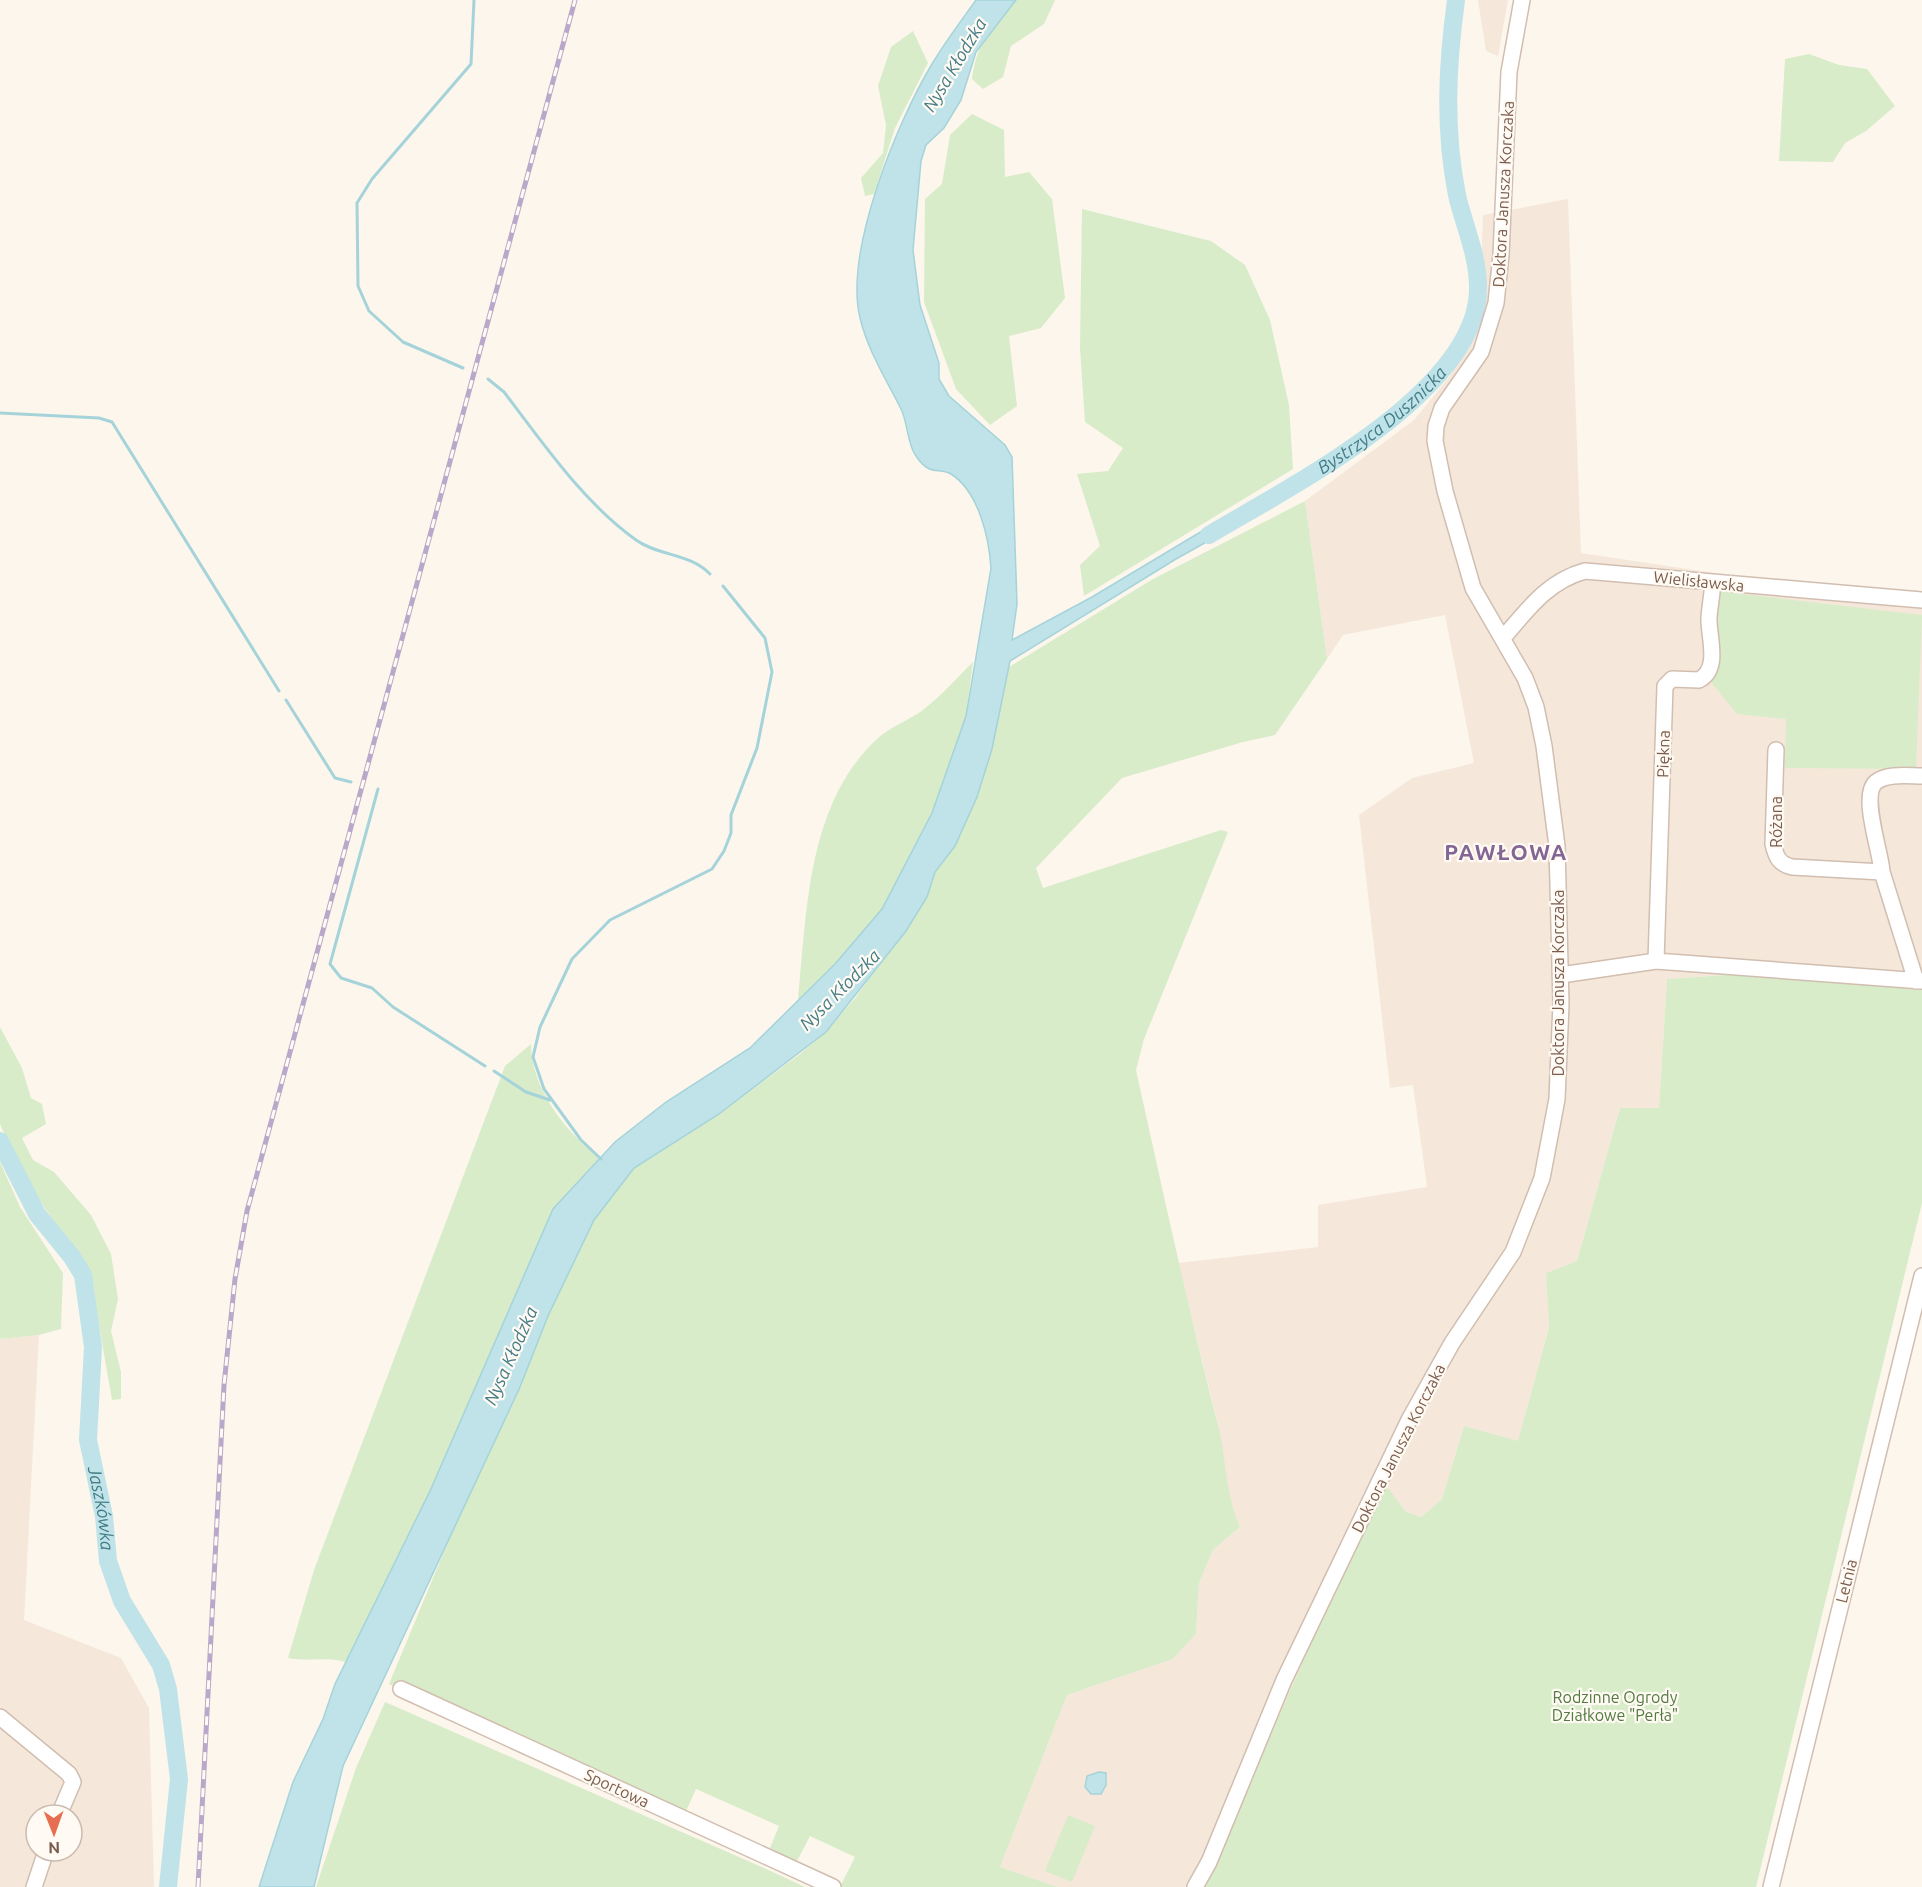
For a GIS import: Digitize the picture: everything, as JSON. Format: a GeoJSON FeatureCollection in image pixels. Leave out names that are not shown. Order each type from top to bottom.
{"type":"FeatureCollection","features":[{"type":"Feature","properties":{"kind":"street","name":"Doktora Janusza Korczaka"},"geometry":{"type":"LineString","coordinates":[[1195,1887],[1209,1862],[1284,1680],[1409,1420],[1452,1343],[1513,1252],[1542,1178],[1555,1110],[1561,1056],[1561,975],[1557,846],[1544,746],[1536,707],[1524,678],[1473,588],[1445,491],[1435,441],[1436,426],[1442,408],[1482,352],[1496,303],[1502,255],[1509,72],[1522,0]]}},
{"type":"Feature","properties":{"kind":"street","name":"Wielisławska"},"geometry":{"type":"LineString","coordinates":[[1503,638],[1549,587],[1567,576],[1585,571],[1922,600]]}},
{"type":"Feature","properties":{"kind":"street","name":"Piękna"},"geometry":{"type":"LineString","coordinates":[[1656,962],[1665,686],[1672,679],[1699,680],[1707,671],[1713,648],[1709,617],[1713,583]]}},
{"type":"Feature","properties":{"kind":"street","name":"Różana"},"geometry":{"type":"LineString","coordinates":[[1776,750],[1773,844],[1776,856],[1783,865],[1882,872]]}},
{"type":"Feature","properties":{"kind":"street"},"geometry":{"type":"LineString","coordinates":[[1561,975],[1656,962],[1919,981],[1882,872],[1869,805],[1872,788],[1877,781],[1891,776],[1922,776]]}},
{"type":"Feature","properties":{"kind":"street","name":"Letnia"},"geometry":{"type":"LineString","coordinates":[[1771,1887],[1922,1276]]}},
{"type":"Feature","properties":{"kind":"street","name":"Sportowa"},"geometry":{"type":"LineString","coordinates":[[401,1689],[833,1887]]}},
{"type":"Feature","properties":{"kind":"street"},"geometry":{"type":"LineString","coordinates":[[0,1717],[69,1774],[73,1782],[64,1803]]}},
{"type":"Feature","properties":{"kind":"street"},"geometry":{"type":"LineString","coordinates":[[34,1887],[42,1863]]}},
{"type":"Feature","properties":{"kind":"shaded area"},"geometry":{"type":"Polygon","coordinates":[[[1478,0],[1508,0],[1498,56],[1486,51],[1478,0]]]}},
{"type":"Feature","properties":{"kind":"shaded area"},"geometry":{"type":"Polygon","coordinates":[[[1568,199],[1581,553],[1922,604],[1922,987],[1726,975],[1667,979],[1659,1109],[1620,1108],[1577,1261],[1546,1273],[1549,1326],[1518,1442],[1464,1426],[1442,1499],[1421,1517],[1405,1511],[1383,1482],[1203,1887],[1058,1887],[1000,1867],[1067,1695],[1173,1659],[1196,1634],[1199,1583],[1213,1550],[1240,1527],[1229,1501],[1218,1424],[1178,1263],[1318,1247],[1318,1205],[1427,1187],[1413,1085],[1390,1088],[1359,815],[1412,778],[1474,763],[1445,615],[1343,635],[1327,659],[1305,501],[1414,420],[1450,376],[1479,325],[1483,215],[1568,199]]]}},
{"type":"Feature","properties":{"kind":"shaded area"},"geometry":{"type":"Polygon","coordinates":[[[39,1335],[24,1620],[121,1658],[149,1708],[154,1887],[0,1887],[0,1339],[39,1335]]]}},
{"type":"Feature","properties":{"kind":"green space"},"geometry":{"type":"Polygon","coordinates":[[[1016,0],[1055,0],[1044,24],[1011,46],[1003,77],[983,89],[972,79],[977,55],[986,35],[1016,0]]]}},
{"type":"Feature","properties":{"kind":"green space"},"geometry":{"type":"Polygon","coordinates":[[[913,31],[928,63],[895,128],[874,194],[865,196],[861,178],[883,153],[886,125],[878,86],[891,47],[913,31]]]}},
{"type":"Feature","properties":{"kind":"green space"},"geometry":{"type":"Polygon","coordinates":[[[1809,54],[1839,65],[1867,69],[1895,106],[1866,131],[1845,143],[1833,162],[1779,161],[1785,59],[1809,54]]]}},
{"type":"Feature","properties":{"kind":"green space"},"geometry":{"type":"Polygon","coordinates":[[[972,114],[1004,130],[1005,177],[1029,172],[1052,199],[1065,298],[1041,328],[1009,336],[1017,406],[990,425],[956,389],[924,302],[925,199],[942,184],[950,135],[972,114]]]}},
{"type":"Feature","properties":{"kind":"green space"},"geometry":{"type":"Polygon","coordinates":[[[1082,209],[1211,241],[1245,265],[1270,320],[1289,405],[1293,469],[1084,596],[1080,565],[1100,546],[1077,474],[1108,471],[1123,448],[1085,422],[1080,348],[1082,209]]]}},
{"type":"Feature","properties":{"kind":"green space"},"geometry":{"type":"Polygon","coordinates":[[[1305,501],[1327,659],[1275,735],[1243,742],[1122,778],[1036,868],[1043,888],[1221,830],[1228,832],[1144,1039],[1136,1070],[1220,1435],[1228,1487],[1240,1527],[1213,1550],[1199,1583],[1196,1634],[1173,1659],[1067,1695],[1000,1867],[1058,1887],[840,1887],[855,1857],[810,1836],[795,1865],[770,1848],[779,1826],[696,1789],[686,1811],[389,1684],[453,1530],[520,1387],[548,1316],[594,1220],[634,1168],[719,1114],[800,1054],[826,1032],[856,997],[927,897],[935,872],[955,846],[992,749],[997,712],[1009,667],[1153,579],[1305,501]]]}},
{"type":"Feature","properties":{"kind":"green space"},"geometry":{"type":"Polygon","coordinates":[[[1716,591],[1922,615],[1916,769],[1785,768],[1786,719],[1737,714],[1711,682],[1717,646],[1716,591]]]}},
{"type":"Feature","properties":{"kind":"green space"},"geometry":{"type":"Polygon","coordinates":[[[973,662],[966,716],[932,813],[916,846],[882,909],[835,964],[798,1000],[808,895],[824,827],[836,795],[854,765],[877,739],[923,710],[973,662]]]}},
{"type":"Feature","properties":{"kind":"green space","name":"Rodzinne Ogrody Działkowe \"Perła\""},"geometry":{"type":"Polygon","coordinates":[[[1726,975],[1922,987],[1922,1203],[1756,1887],[1203,1887],[1383,1481],[1405,1511],[1421,1517],[1442,1499],[1464,1426],[1518,1441],[1549,1327],[1546,1273],[1577,1261],[1620,1108],[1659,1108],[1667,979],[1726,975]]]}},
{"type":"Feature","properties":{"kind":"green space"},"geometry":{"type":"Polygon","coordinates":[[[0,1027],[22,1068],[31,1098],[42,1104],[46,1124],[22,1138],[33,1160],[54,1172],[91,1215],[111,1254],[118,1299],[111,1331],[121,1372],[121,1399],[112,1400],[93,1291],[85,1265],[19,1167],[0,1124],[0,1027]]]}},
{"type":"Feature","properties":{"kind":"green space"},"geometry":{"type":"Polygon","coordinates":[[[531,1044],[537,1077],[553,1108],[575,1136],[600,1158],[553,1209],[430,1491],[346,1662],[331,1659],[288,1658],[314,1570],[505,1066],[531,1044]]]}},
{"type":"Feature","properties":{"kind":"green space"},"geometry":{"type":"Polygon","coordinates":[[[0,1162],[20,1207],[63,1273],[61,1329],[39,1335],[0,1339],[0,1162]]]}},
{"type":"Feature","properties":{"kind":"green space"},"geometry":{"type":"Polygon","coordinates":[[[385,1702],[805,1887],[316,1887],[356,1768],[385,1702]]]}},
{"type":"Feature","properties":{"kind":"green space"},"geometry":{"type":"Polygon","coordinates":[[[1068,1815],[1095,1826],[1072,1882],[1045,1871],[1068,1815]]]}},
{"type":"Feature","properties":{"kind":"water","name":"Nysa Kłodzka"},"geometry":{"type":"Polygon","coordinates":[[[976,0],[1016,0],[976,52],[961,100],[944,128],[926,145],[921,161],[913,250],[920,305],[939,363],[939,379],[949,396],[1005,445],[1012,457],[1017,604],[1012,640],[1092,597],[1232,513],[1228,530],[1176,559],[1010,661],[992,749],[977,797],[955,846],[935,872],[927,897],[906,931],[826,1032],[719,1114],[634,1168],[594,1220],[548,1316],[520,1387],[343,1766],[314,1887],[259,1887],[293,1782],[323,1719],[335,1684],[430,1491],[553,1209],[615,1142],[666,1102],[750,1048],[835,964],[882,909],[932,813],[966,716],[991,568],[990,556],[981,516],[969,492],[951,474],[926,467],[913,451],[901,409],[863,330],[857,290],[867,223],[890,152],[918,89],[932,64],[976,0]]]}},
{"type":"Feature","properties":{"kind":"water"},"geometry":{"type":"Polygon","coordinates":[[[1099,1772],[1106,1773],[1106,1785],[1101,1794],[1091,1794],[1085,1787],[1087,1776],[1099,1772]]]}},
{"type":"Feature","properties":{"kind":"waterway"},"geometry":{"type":"LineString","coordinates":[[463,368],[403,342],[369,311],[358,286],[357,203],[372,179],[471,64],[474,0]]}},
{"type":"Feature","properties":{"kind":"waterway","name":"Bystrzyca Dusznicka"},"geometry":{"type":"LineString","coordinates":[[1209,535],[1329,464],[1373,433],[1414,399],[1447,364],[1470,327],[1478,288],[1477,276],[1473,252],[1457,195],[1450,146],[1449,73],[1456,0]]}},
{"type":"Feature","properties":{"kind":"waterway"},"geometry":{"type":"LineString","coordinates":[[488,379],[504,392],[581,490],[617,525],[645,545],[693,562],[710,574]]}},
{"type":"Feature","properties":{"kind":"waterway"},"geometry":{"type":"LineString","coordinates":[[0,413],[99,418],[112,422],[279,691]]}},
{"type":"Feature","properties":{"kind":"waterway"},"geometry":{"type":"LineString","coordinates":[[601,1159],[581,1140],[544,1089],[533,1057],[540,1027],[572,959],[610,920],[712,869],[724,851],[731,833],[731,815],[757,748],[772,672],[765,638],[723,586]]}},
{"type":"Feature","properties":{"kind":"waterway"},"geometry":{"type":"LineString","coordinates":[[286,700],[335,778],[351,782]]}},
{"type":"Feature","properties":{"kind":"waterway"},"geometry":{"type":"LineString","coordinates":[[378,789],[330,964],[341,978],[372,988],[393,1007],[485,1066]]}},
{"type":"Feature","properties":{"kind":"waterway"},"geometry":{"type":"LineString","coordinates":[[494,1071],[526,1092],[550,1100]]}},
{"type":"Feature","properties":{"kind":"waterway","name":"Jaszkówka"},"geometry":{"type":"LineString","coordinates":[[0,1141],[37,1214],[72,1257],[83,1275],[93,1347],[88,1440],[104,1516],[108,1561],[122,1601],[161,1665],[168,1689],[179,1779],[168,1887]]}},
{"type":"Feature","properties":{"kind":"railway"},"geometry":{"type":"LineString","coordinates":[[198,1887],[224,1385],[235,1279],[247,1211],[575,0]]}},
{"type":"Feature","properties":{"kind":"district","name":"PAWŁOWA"},"geometry":{"type":"Point","coordinates":[1506,852]}}]}
